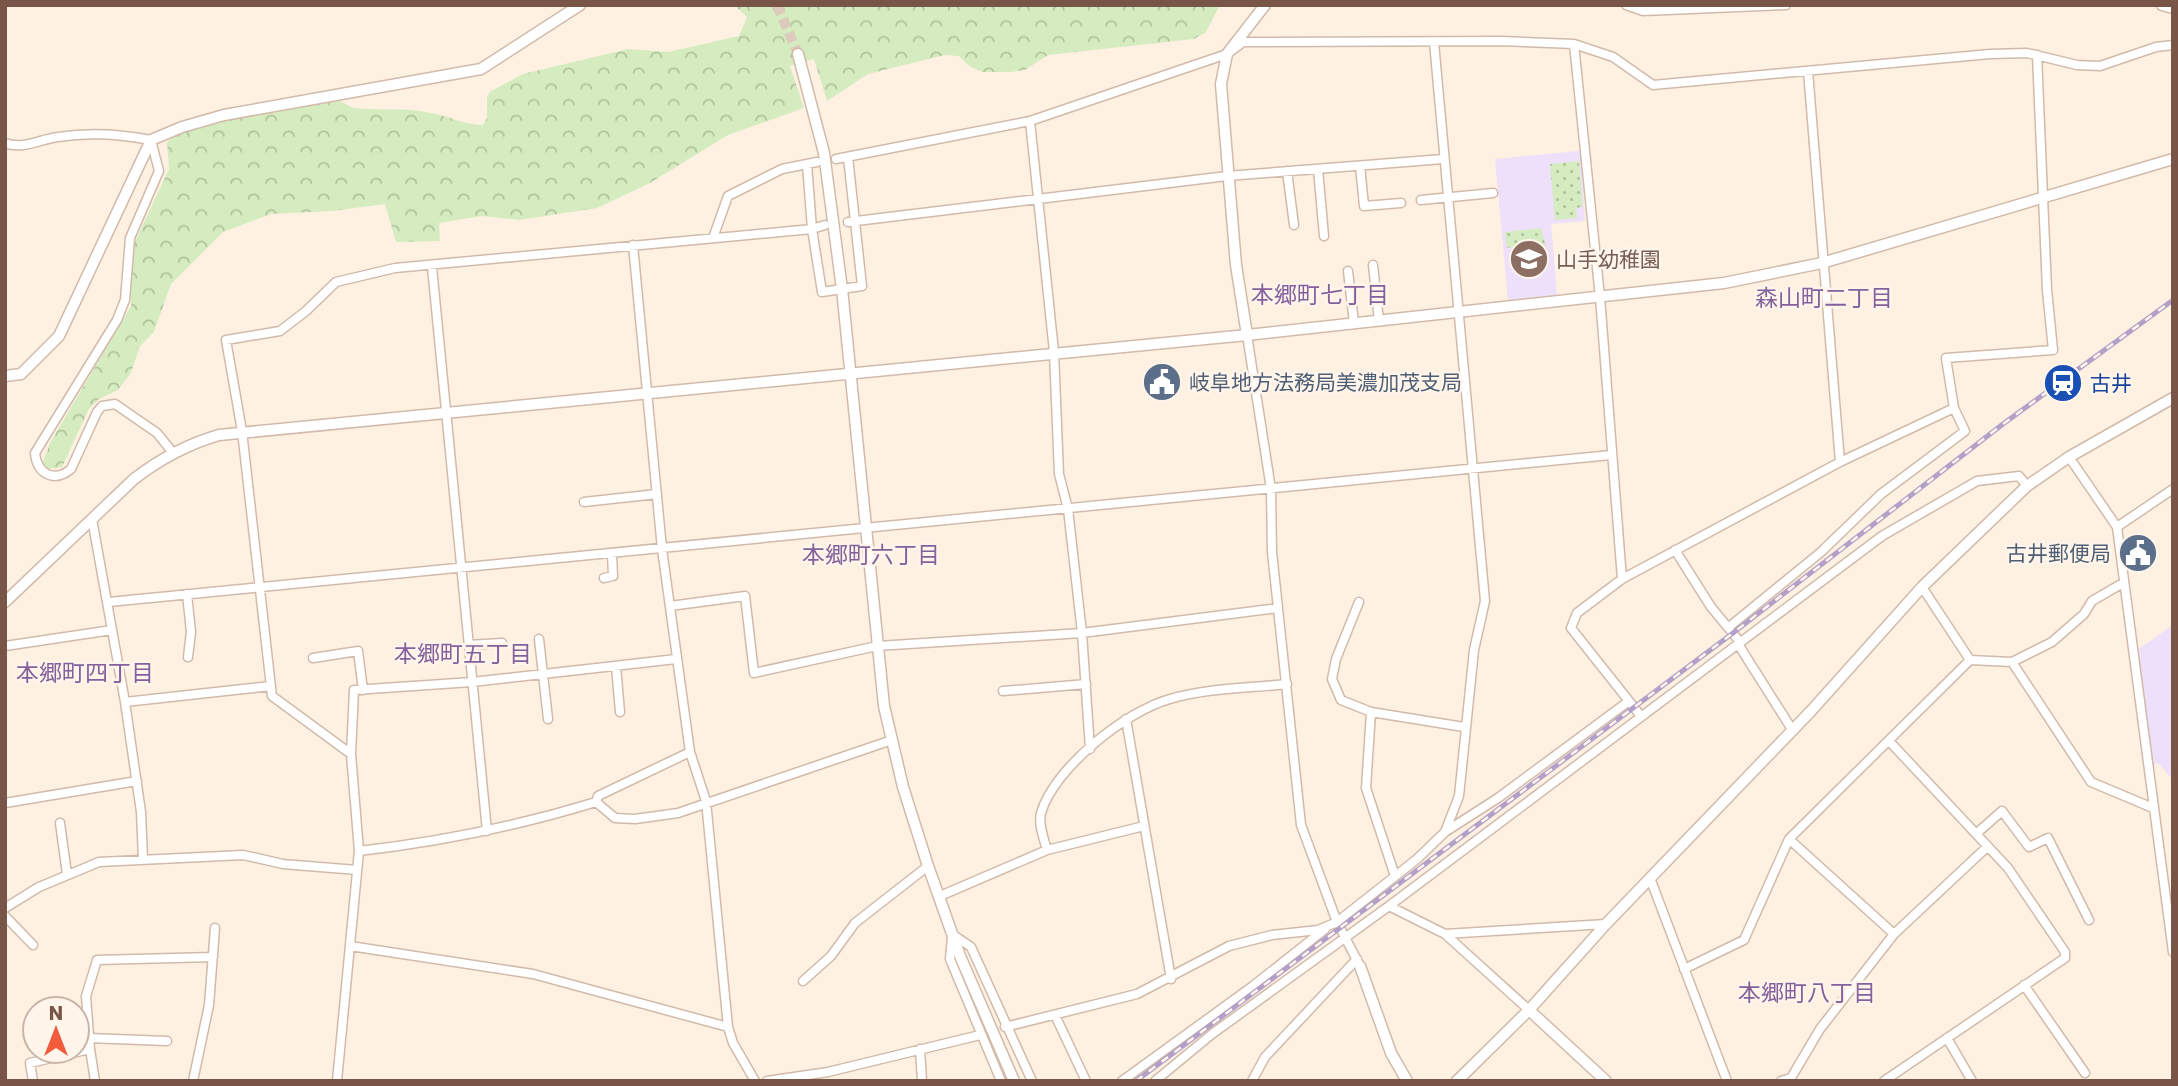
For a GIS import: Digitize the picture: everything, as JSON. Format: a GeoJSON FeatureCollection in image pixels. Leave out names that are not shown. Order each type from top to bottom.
{"type":"FeatureCollection","features":[{"type":"Feature","properties":{"kind":"street"},"geometry":{"type":"LineString","coordinates":[[5,144],[19,146],[57,137],[99,134],[151,141],[182,127],[224,116],[481,69],[580,5]]}},
{"type":"Feature","properties":{"kind":"street"},"geometry":{"type":"LineString","coordinates":[[1265,5],[1227,54],[1220,84],[1227,176],[1247,335],[1271,489],[1272,552],[1301,825],[1333,923],[1359,962],[1391,1053],[1407,1081]]}},
{"type":"Feature","properties":{"kind":"street"},"geometry":{"type":"LineString","coordinates":[[1626,5],[1643,12],[1786,5]]}},
{"type":"Feature","properties":{"kind":"street"},"geometry":{"type":"LineString","coordinates":[[2162,5],[2173,8]]}},
{"type":"Feature","properties":{"kind":"street"},"geometry":{"type":"LineString","coordinates":[[836,159],[1030,121],[1227,54],[1243,42],[1574,44],[1613,57],[1653,85],[1990,54],[2037,55],[2077,65],[2100,66],[2156,47],[2173,45]]}},
{"type":"Feature","properties":{"kind":"street"},"geometry":{"type":"LineString","coordinates":[[1434,42],[1485,601],[1474,650],[1459,796],[1445,832]]}},
{"type":"Feature","properties":{"kind":"street"},"geometry":{"type":"LineString","coordinates":[[1574,44],[1600,297],[1622,579]]}},
{"type":"Feature","properties":{"kind":"street"},"geometry":{"type":"LineString","coordinates":[[798,54],[824,153],[842,289],[877,646],[892,740],[928,866],[952,934],[1014,1081]]}},
{"type":"Feature","properties":{"kind":"street"},"geometry":{"type":"LineString","coordinates":[[1729,627],[1821,552],[1881,494],[1965,431],[1954,408],[1947,358],[2053,350],[2047,290],[2037,55]]}},
{"type":"Feature","properties":{"kind":"street"},"geometry":{"type":"LineString","coordinates":[[1808,71],[1840,463]]}},
{"type":"Feature","properties":{"kind":"street"},"geometry":{"type":"LineString","coordinates":[[1030,121],[1054,352],[1059,474],[1068,509],[1082,633],[1090,749]]}},
{"type":"Feature","properties":{"kind":"street"},"geometry":{"type":"LineString","coordinates":[[5,376],[21,374],[59,336],[151,141]]}},
{"type":"Feature","properties":{"kind":"street"},"geometry":{"type":"LineString","coordinates":[[151,141],[160,164],[159,171],[130,238],[125,300],[117,320],[34,453],[41,471],[49,476],[64,475],[71,469],[97,412],[102,406],[115,404],[157,433],[174,454]]}},
{"type":"Feature","properties":{"kind":"street"},"geometry":{"type":"LineString","coordinates":[[807,163],[811,229],[822,292],[862,286],[852,221],[848,157]]}},
{"type":"Feature","properties":{"kind":"street"},"geometry":{"type":"LineString","coordinates":[[852,221],[1227,176],[1443,159]]}},
{"type":"Feature","properties":{"kind":"street"},"geometry":{"type":"LineString","coordinates":[[5,603],[134,479],[174,454],[207,438],[242,431],[1247,335],[1724,283],[1822,263],[2173,159]]}},
{"type":"Feature","properties":{"kind":"street"},"geometry":{"type":"LineString","coordinates":[[713,238],[728,196],[782,169],[817,162]]}},
{"type":"Feature","properties":{"kind":"street"},"geometry":{"type":"LineString","coordinates":[[1360,166],[1364,206],[1401,203]]}},
{"type":"Feature","properties":{"kind":"street"},"geometry":{"type":"LineString","coordinates":[[1318,169],[1324,236]]}},
{"type":"Feature","properties":{"kind":"street"},"geometry":{"type":"LineString","coordinates":[[1287,171],[1294,225]]}},
{"type":"Feature","properties":{"kind":"street"},"geometry":{"type":"LineString","coordinates":[[1421,200],[1493,193]]}},
{"type":"Feature","properties":{"kind":"street"},"geometry":{"type":"LineString","coordinates":[[351,754],[272,696],[242,431],[226,340],[280,331],[336,282],[395,268],[432,267],[811,229],[825,225]]}},
{"type":"Feature","properties":{"kind":"street"},"geometry":{"type":"LineString","coordinates":[[633,245],[662,549],[690,752],[706,801],[728,1027],[733,1043],[755,1081]]}},
{"type":"Feature","properties":{"kind":"street"},"geometry":{"type":"LineString","coordinates":[[1373,265],[1380,321]]}},
{"type":"Feature","properties":{"kind":"street"},"geometry":{"type":"LineString","coordinates":[[432,267],[487,831]]}},
{"type":"Feature","properties":{"kind":"street"},"geometry":{"type":"LineString","coordinates":[[1348,271],[1354,323]]}},
{"type":"Feature","properties":{"kind":"street"},"geometry":{"type":"LineString","coordinates":[[1457,1081],[1529,1010],[1606,924],[1793,731],[1922,587],[2027,486],[2069,457],[2173,398]]}},
{"type":"Feature","properties":{"kind":"street"},"geometry":{"type":"LineString","coordinates":[[1640,715],[1571,628],[1577,613],[1622,579],[1840,463],[1954,408]]}},
{"type":"Feature","properties":{"kind":"street"},"geometry":{"type":"LineString","coordinates":[[109,602],[1271,489],[1474,466],[1611,455]]}},
{"type":"Feature","properties":{"kind":"street"},"geometry":{"type":"LineString","coordinates":[[2069,457],[2117,527],[2173,952]]}},
{"type":"Feature","properties":{"kind":"street"},"geometry":{"type":"LineString","coordinates":[[1155,1081],[1212,1034],[1343,936],[1389,906],[1882,536],[1950,494],[1977,481],[2019,476],[2027,486]]}},
{"type":"Feature","properties":{"kind":"street"},"geometry":{"type":"LineString","coordinates":[[2117,527],[2173,489]]}},
{"type":"Feature","properties":{"kind":"street"},"geometry":{"type":"LineString","coordinates":[[584,502],[657,494]]}},
{"type":"Feature","properties":{"kind":"street"},"geometry":{"type":"LineString","coordinates":[[92,519],[125,702],[143,859]]}},
{"type":"Feature","properties":{"kind":"street"},"geometry":{"type":"LineString","coordinates":[[1675,551],[1711,607],[1729,627],[1793,731]]}},
{"type":"Feature","properties":{"kind":"street"},"geometry":{"type":"LineString","coordinates":[[604,578],[613,576],[612,554]]}},
{"type":"Feature","properties":{"kind":"street"},"geometry":{"type":"LineString","coordinates":[[1684,969],[1744,940],[1789,839],[1890,743],[1970,660],[2012,662],[2052,642],[2084,614],[2092,601],[2123,583]]}},
{"type":"Feature","properties":{"kind":"street"},"geometry":{"type":"LineString","coordinates":[[1922,587],[1970,660]]}},
{"type":"Feature","properties":{"kind":"street"},"geometry":{"type":"LineString","coordinates":[[187,594],[191,632],[188,657]]}},
{"type":"Feature","properties":{"kind":"street"},"geometry":{"type":"LineString","coordinates":[[670,606],[746,596],[754,673],[877,646],[1082,633],[1278,608]]}},
{"type":"Feature","properties":{"kind":"street"},"geometry":{"type":"LineString","coordinates":[[1359,602],[1336,659],[1332,679],[1340,699],[1371,712],[1464,727]]}},
{"type":"Feature","properties":{"kind":"street"},"geometry":{"type":"LineString","coordinates":[[5,646],[112,629]]}},
{"type":"Feature","properties":{"kind":"street"},"geometry":{"type":"LineString","coordinates":[[540,639],[548,719]]}},
{"type":"Feature","properties":{"kind":"street"},"geometry":{"type":"LineString","coordinates":[[468,645],[502,643]]}},
{"type":"Feature","properties":{"kind":"street"},"geometry":{"type":"LineString","coordinates":[[313,658],[358,651],[363,690]]}},
{"type":"Feature","properties":{"kind":"street"},"geometry":{"type":"LineString","coordinates":[[337,1081],[359,851],[351,754],[354,690],[472,682],[676,659]]}},
{"type":"Feature","properties":{"kind":"street"},"geometry":{"type":"LineString","coordinates":[[2012,662],[2091,782],[2154,808]]}},
{"type":"Feature","properties":{"kind":"street"},"geometry":{"type":"LineString","coordinates":[[616,666],[620,712]]}},
{"type":"Feature","properties":{"kind":"street"},"geometry":{"type":"LineString","coordinates":[[1003,691],[1086,684]]}},
{"type":"Feature","properties":{"kind":"street"},"geometry":{"type":"LineString","coordinates":[[1046,850],[1041,814],[1064,775],[1126,719],[1168,699],[1187,694],[1287,684]]}},
{"type":"Feature","properties":{"kind":"street"},"geometry":{"type":"LineString","coordinates":[[125,702],[271,686]]}},
{"type":"Feature","properties":{"kind":"street"},"geometry":{"type":"LineString","coordinates":[[1122,1081],[1295,954],[1395,876],[1445,832],[1527,778],[1629,701]]}},
{"type":"Feature","properties":{"kind":"street"},"geometry":{"type":"LineString","coordinates":[[1371,712],[1366,788],[1395,876]]}},
{"type":"Feature","properties":{"kind":"street"},"geometry":{"type":"LineString","coordinates":[[1126,719],[1171,979]]}},
{"type":"Feature","properties":{"kind":"street"},"geometry":{"type":"LineString","coordinates":[[596,802],[615,818],[635,819],[678,813],[706,801],[892,740]]}},
{"type":"Feature","properties":{"kind":"street"},"geometry":{"type":"LineString","coordinates":[[1884,1081],[2065,958],[2066,952],[2008,868],[1987,847],[1978,833],[1890,743]]}},
{"type":"Feature","properties":{"kind":"street"},"geometry":{"type":"LineString","coordinates":[[596,802],[598,796],[690,752]]}},
{"type":"Feature","properties":{"kind":"street"},"geometry":{"type":"LineString","coordinates":[[5,803],[136,780]]}},
{"type":"Feature","properties":{"kind":"street"},"geometry":{"type":"LineString","coordinates":[[359,851],[421,844],[487,831],[540,820],[596,802]]}},
{"type":"Feature","properties":{"kind":"street"},"geometry":{"type":"LineString","coordinates":[[1978,833],[2002,811],[2029,847],[2048,838],[2089,920]]}},
{"type":"Feature","properties":{"kind":"street"},"geometry":{"type":"LineString","coordinates":[[60,823],[67,874]]}},
{"type":"Feature","properties":{"kind":"street"},"geometry":{"type":"LineString","coordinates":[[940,896],[1046,850],[1143,826]]}},
{"type":"Feature","properties":{"kind":"street"},"geometry":{"type":"LineString","coordinates":[[1789,839],[1895,934]]}},
{"type":"Feature","properties":{"kind":"street"},"geometry":{"type":"LineString","coordinates":[[1782,1081],[1791,1077],[1820,1029],[1895,934],[1987,847]]}},
{"type":"Feature","properties":{"kind":"street"},"geometry":{"type":"LineString","coordinates":[[5,908],[67,874],[99,863],[243,855],[283,864],[357,870]]}},
{"type":"Feature","properties":{"kind":"street"},"geometry":{"type":"LineString","coordinates":[[803,981],[831,956],[855,923],[928,866]]}},
{"type":"Feature","properties":{"kind":"street"},"geometry":{"type":"LineString","coordinates":[[1650,878],[1727,1081]]}},
{"type":"Feature","properties":{"kind":"street"},"geometry":{"type":"LineString","coordinates":[[1389,906],[1444,934],[1606,1081]]}},
{"type":"Feature","properties":{"kind":"street"},"geometry":{"type":"LineString","coordinates":[[5,916],[33,945]]}},
{"type":"Feature","properties":{"kind":"street"},"geometry":{"type":"LineString","coordinates":[[1005,1027],[1137,994],[1171,979],[1229,946],[1333,923]]}},
{"type":"Feature","properties":{"kind":"street"},"geometry":{"type":"LineString","coordinates":[[1444,934],[1606,924]]}},
{"type":"Feature","properties":{"kind":"street"},"geometry":{"type":"LineString","coordinates":[[193,1081],[209,1005],[215,928]]}},
{"type":"Feature","properties":{"kind":"street"},"geometry":{"type":"LineString","coordinates":[[952,934],[971,947],[1005,1027],[1032,1081]]}},
{"type":"Feature","properties":{"kind":"street"},"geometry":{"type":"LineString","coordinates":[[952,934],[950,959],[1001,1081]]}},
{"type":"Feature","properties":{"kind":"street"},"geometry":{"type":"LineString","coordinates":[[350,946],[533,974],[728,1027]]}},
{"type":"Feature","properties":{"kind":"street"},"geometry":{"type":"LineString","coordinates":[[86,995],[97,960],[213,957]]}},
{"type":"Feature","properties":{"kind":"street"},"geometry":{"type":"LineString","coordinates":[[1252,1081],[1265,1057],[1359,962]]}},
{"type":"Feature","properties":{"kind":"street"},"geometry":{"type":"LineString","coordinates":[[2024,985],[2085,1073]]}},
{"type":"Feature","properties":{"kind":"street"},"geometry":{"type":"LineString","coordinates":[[1055,1015],[1086,1081]]}},
{"type":"Feature","properties":{"kind":"street"},"geometry":{"type":"LineString","coordinates":[[767,1081],[828,1072],[980,1035]]}},
{"type":"Feature","properties":{"kind":"street"},"geometry":{"type":"LineString","coordinates":[[91,1038],[167,1041]]}},
{"type":"Feature","properties":{"kind":"street"},"geometry":{"type":"LineString","coordinates":[[1947,1038],[1972,1081]]}},
{"type":"Feature","properties":{"kind":"street"},"geometry":{"type":"LineString","coordinates":[[920,1049],[922,1081]]}},
{"type":"Feature","properties":{"kind":"street"},"geometry":{"type":"LineString","coordinates":[[91,1055],[95,1081]]}},
{"type":"Feature","properties":{"kind":"shaded area","name":"山手幼稚園"},"geometry":{"type":"Polygon","coordinates":[[[1579,151],[1585,221],[1551,224],[1557,295],[1508,300],[1495,159],[1579,151]]]}},
{"type":"Feature","properties":{"kind":"shaded area"},"geometry":{"type":"Polygon","coordinates":[[[2171,626],[2173,780],[2158,763],[2151,766],[2136,651],[2171,626]]]}},
{"type":"Feature","properties":{"kind":"green space"},"geometry":{"type":"Polygon","coordinates":[[[734,5],[1220,5],[1206,32],[1194,39],[1048,55],[1025,70],[1011,72],[982,72],[969,66],[959,56],[945,55],[868,74],[827,101],[814,59],[790,66],[804,108],[728,135],[650,183],[597,208],[519,220],[482,216],[439,223],[440,241],[396,242],[385,204],[332,211],[271,214],[223,232],[171,284],[154,332],[140,346],[131,373],[118,390],[99,399],[89,409],[62,467],[47,469],[42,464],[50,443],[131,306],[131,250],[169,169],[167,142],[181,132],[246,108],[314,97],[332,97],[355,108],[421,111],[469,124],[483,125],[487,118],[487,97],[491,91],[523,74],[628,49],[668,52],[739,36],[747,17],[734,5]]]}},
{"type":"Feature","properties":{"kind":"green space"},"geometry":{"type":"Polygon","coordinates":[[[1579,161],[1583,207],[1576,208],[1577,218],[1555,220],[1550,164],[1579,161]]]}},
{"type":"Feature","properties":{"kind":"green space"},"geometry":{"type":"Polygon","coordinates":[[[1541,228],[1547,252],[1513,256],[1512,247],[1507,248],[1505,232],[1541,228]]]}},
{"type":"Feature","properties":{"kind":"tunnel"},"geometry":{"type":"LineString","coordinates":[[777,5],[798,54]]}},
{"type":"Feature","properties":{"kind":"railway"},"geometry":{"type":"LineString","coordinates":[[1136,1081],[1733,633],[2003,424],[2173,300]]}},
{"type":"Feature","properties":{"kind":"place","name":"山手幼稚園"},"geometry":{"type":"Point","coordinates":[1529,259]}},
{"type":"Feature","properties":{"kind":"place","name":"岐阜地方法務局美濃加茂支局"},"geometry":{"type":"Point","coordinates":[1162,382]}},
{"type":"Feature","properties":{"kind":"place","name":"古井"},"geometry":{"type":"Point","coordinates":[2063,383]}},
{"type":"Feature","properties":{"kind":"place","name":"古井郵便局"},"geometry":{"type":"Point","coordinates":[2138,553]}},
{"type":"Feature","properties":{"kind":"district","name":"本郷町七丁目"},"geometry":{"type":"Point","coordinates":[1320,295]}},
{"type":"Feature","properties":{"kind":"district","name":"森山町二丁目"},"geometry":{"type":"Point","coordinates":[1824,298]}},
{"type":"Feature","properties":{"kind":"district","name":"本郷町六丁目"},"geometry":{"type":"Point","coordinates":[871,555]}},
{"type":"Feature","properties":{"kind":"district","name":"本郷町五丁目"},"geometry":{"type":"Point","coordinates":[463,654]}},
{"type":"Feature","properties":{"kind":"district","name":"本郷町四丁目"},"geometry":{"type":"Point","coordinates":[85,673]}},
{"type":"Feature","properties":{"kind":"district","name":"本郷町八丁目"},"geometry":{"type":"Point","coordinates":[1807,993]}}]}
